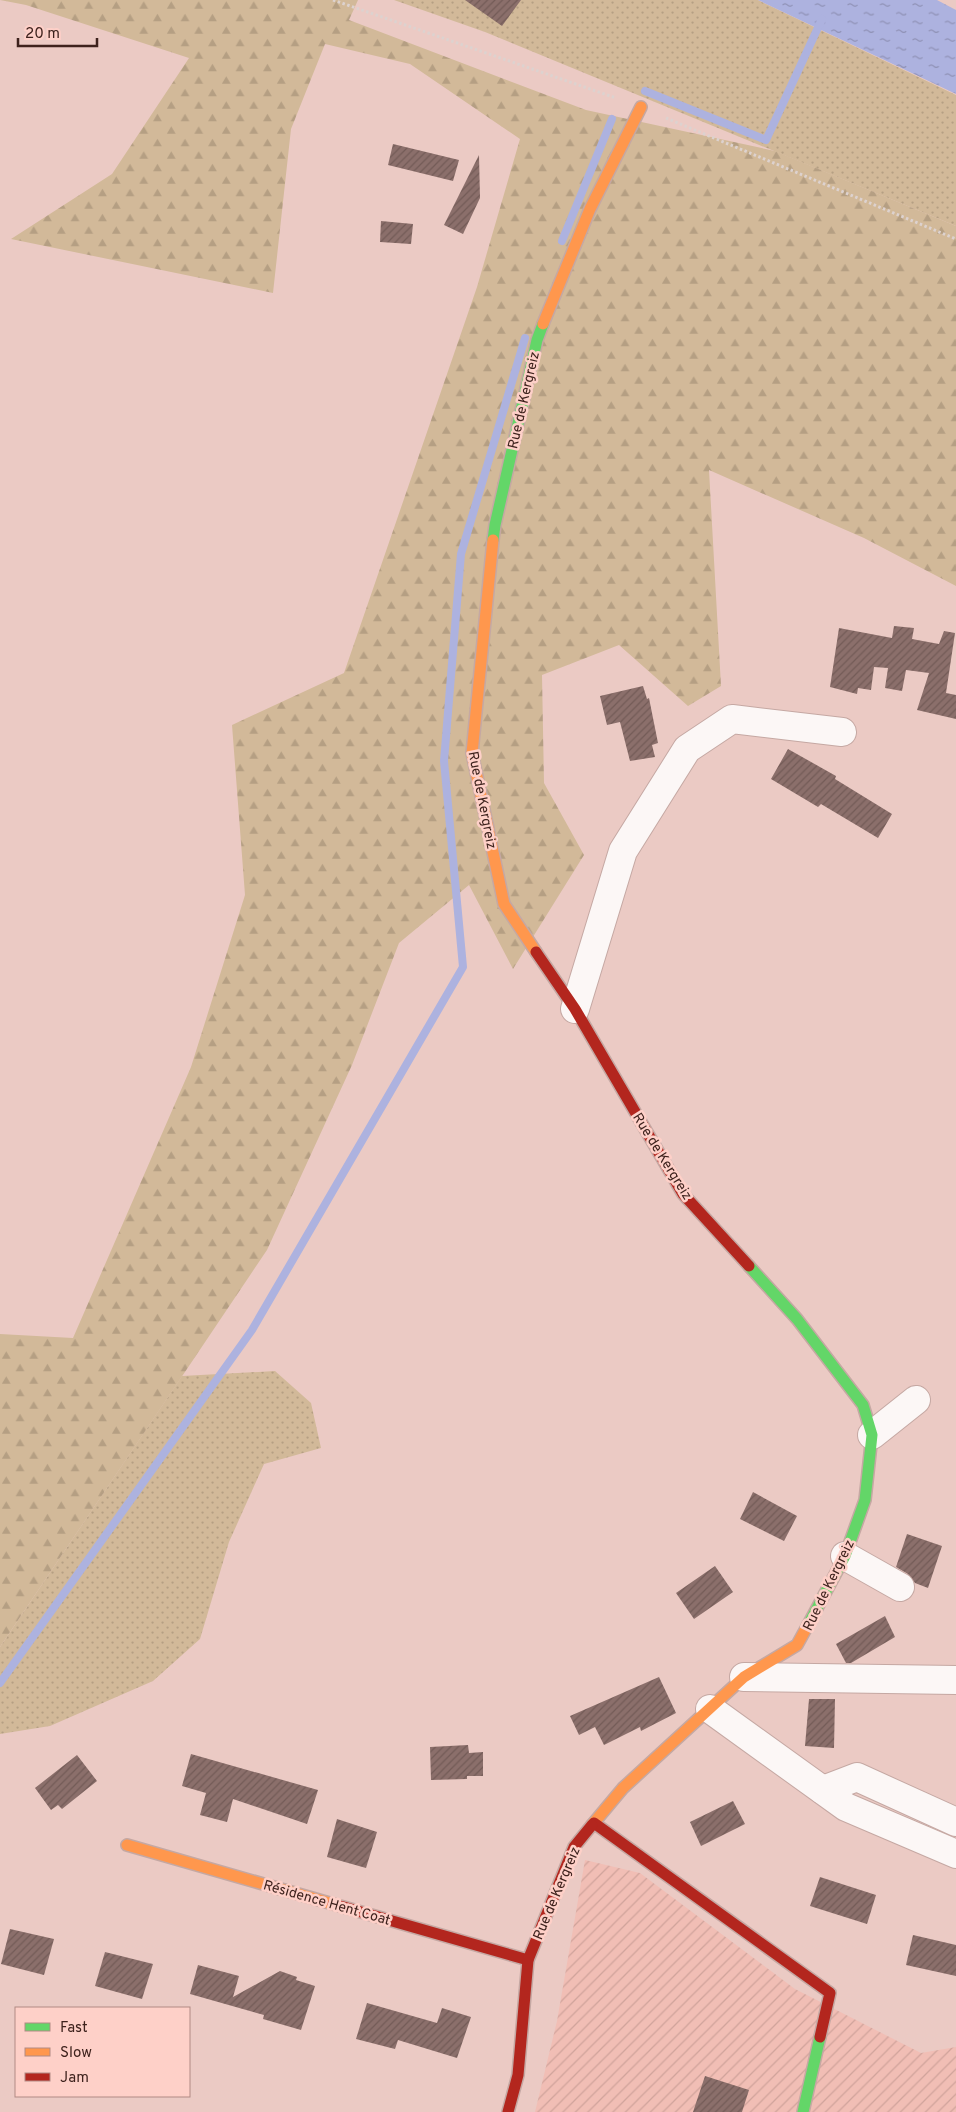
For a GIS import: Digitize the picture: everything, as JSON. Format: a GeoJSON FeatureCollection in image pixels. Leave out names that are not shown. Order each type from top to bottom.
{"type":"FeatureCollection","features":[{"type":"Feature","properties":{"kind":"street","name":"Rue de Kergreiz"},"geometry":{"type":"LineString","coordinates":[[508,2112],[518,2075],[528,1960],[574,1847],[623,1788],[744,1677],[797,1645],[845,1556],[865,1500],[872,1435],[863,1405],[797,1319],[683,1194],[575,1009],[504,904],[472,753],[495,525],[537,340],[590,209],[641,108]]}},
{"type":"Feature","properties":{"kind":"street"},"geometry":{"type":"LineString","coordinates":[[575,1009],[623,851],[688,749],[732,719],[842,732]]}},
{"type":"Feature","properties":{"kind":"street"},"geometry":{"type":"LineString","coordinates":[[872,1435],[916,1400]]}},
{"type":"Feature","properties":{"kind":"street"},"geometry":{"type":"LineString","coordinates":[[845,1556],[900,1586]]}},
{"type":"Feature","properties":{"kind":"street"},"geometry":{"type":"LineString","coordinates":[[744,1677],[956,1680]]}},
{"type":"Feature","properties":{"kind":"street"},"geometry":{"type":"LineString","coordinates":[[710,1709],[846,1807],[956,1854]]}},
{"type":"Feature","properties":{"kind":"street"},"geometry":{"type":"LineString","coordinates":[[822,1790],[857,1777],[956,1822]]}},
{"type":"Feature","properties":{"kind":"street"},"geometry":{"type":"LineString","coordinates":[[594,1823],[830,1993],[803,2112]]}},
{"type":"Feature","properties":{"kind":"street","name":"Résidence Hent Coat"},"geometry":{"type":"LineString","coordinates":[[127,1845],[528,1960]]}},
{"type":"Feature","properties":{"kind":"path"},"geometry":{"type":"LineString","coordinates":[[333,0],[641,108],[956,239]]}},
{"type":"Feature","properties":{"kind":"shaded area"},"geometry":{"type":"Polygon","coordinates":[[[585,1860],[640,1873],[795,1989],[921,2053],[956,2047],[956,2112],[535,2112],[557,2021],[585,1860]]]}},
{"type":"Feature","properties":{"kind":"green space"},"geometry":{"type":"Polygon","coordinates":[[[0,0],[358,0],[349,20],[586,110],[775,151],[956,226],[956,586],[864,538],[709,470],[721,686],[688,706],[619,645],[542,675],[544,783],[584,855],[513,969],[469,885],[399,943],[352,1065],[267,1250],[0,1647],[0,1334],[73,1338],[191,1067],[245,895],[232,725],[344,673],[477,287],[520,139],[410,64],[325,44],[291,129],[273,293],[11,239],[112,174],[189,58],[26,5],[0,0]]]}},
{"type":"Feature","properties":{"kind":"green space"},"geometry":{"type":"Polygon","coordinates":[[[394,0],[758,0],[956,95],[956,226],[485,32],[394,0]]]}},
{"type":"Feature","properties":{"kind":"green space"},"geometry":{"type":"Polygon","coordinates":[[[275,1371],[311,1403],[321,1448],[264,1464],[229,1542],[200,1639],[153,1681],[50,1726],[0,1734],[0,1647],[182,1376],[275,1371]]]}},
{"type":"Feature","properties":{"kind":"water"},"geometry":{"type":"Polygon","coordinates":[[[758,0],[937,0],[956,10],[956,94],[758,0]]]}},
{"type":"Feature","properties":{"kind":"building"},"geometry":{"type":"Polygon","coordinates":[[[465,0],[521,0],[502,26],[465,0]]]}},
{"type":"Feature","properties":{"kind":"building"},"geometry":{"type":"Polygon","coordinates":[[[393,144],[459,160],[453,181],[388,165],[393,144]]]}},
{"type":"Feature","properties":{"kind":"building"},"geometry":{"type":"Polygon","coordinates":[[[479,155],[480,198],[463,234],[444,225],[479,155]]]}},
{"type":"Feature","properties":{"kind":"building"},"geometry":{"type":"Polygon","coordinates":[[[381,221],[413,224],[411,244],[380,242],[381,221]]]}},
{"type":"Feature","properties":{"kind":"building"},"geometry":{"type":"Polygon","coordinates":[[[894,626],[914,628],[912,639],[939,644],[944,631],[955,633],[946,693],[956,695],[956,719],[917,710],[929,673],[906,670],[902,691],[885,688],[888,668],[874,667],[871,690],[858,688],[857,694],[830,687],[839,628],[892,638],[894,626]]]}},
{"type":"Feature","properties":{"kind":"building"},"geometry":{"type":"Polygon","coordinates":[[[643,686],[647,699],[649,698],[658,743],[652,745],[655,757],[630,761],[620,722],[607,725],[600,696],[643,686]]]}},
{"type":"Feature","properties":{"kind":"building"},"geometry":{"type":"Polygon","coordinates":[[[788,749],[836,776],[835,779],[892,814],[878,838],[821,804],[818,807],[771,779],[788,749]]]}},
{"type":"Feature","properties":{"kind":"building"},"geometry":{"type":"Polygon","coordinates":[[[753,1492],[797,1516],[784,1541],[740,1519],[753,1492]]]}},
{"type":"Feature","properties":{"kind":"building"},"geometry":{"type":"Polygon","coordinates":[[[907,1534],[942,1546],[928,1588],[915,1583],[908,1574],[896,1567],[907,1534]]]}},
{"type":"Feature","properties":{"kind":"building"},"geometry":{"type":"Polygon","coordinates":[[[715,1566],[733,1592],[694,1619],[676,1593],[715,1566]]]}},
{"type":"Feature","properties":{"kind":"building"},"geometry":{"type":"Polygon","coordinates":[[[885,1616],[895,1637],[851,1663],[846,1663],[836,1644],[885,1616]]]}},
{"type":"Feature","properties":{"kind":"building"},"geometry":{"type":"Polygon","coordinates":[[[659,1677],[676,1713],[641,1731],[640,1727],[604,1745],[595,1727],[579,1735],[570,1716],[659,1677]]]}},
{"type":"Feature","properties":{"kind":"building"},"geometry":{"type":"Polygon","coordinates":[[[809,1699],[835,1699],[834,1748],[805,1746],[809,1699]]]}},
{"type":"Feature","properties":{"kind":"building"},"geometry":{"type":"Polygon","coordinates":[[[468,1745],[469,1753],[483,1752],[483,1776],[467,1776],[467,1779],[431,1780],[430,1747],[468,1745]]]}},
{"type":"Feature","properties":{"kind":"building"},"geometry":{"type":"Polygon","coordinates":[[[191,1754],[318,1790],[307,1824],[233,1799],[227,1822],[200,1815],[206,1793],[182,1786],[191,1754]]]}},
{"type":"Feature","properties":{"kind":"building"},"geometry":{"type":"Polygon","coordinates":[[[77,1755],[97,1781],[62,1809],[58,1805],[51,1810],[35,1788],[77,1755]]]}},
{"type":"Feature","properties":{"kind":"building"},"geometry":{"type":"Polygon","coordinates":[[[733,1801],[745,1824],[701,1846],[690,1822],[733,1801]]]}},
{"type":"Feature","properties":{"kind":"building"},"geometry":{"type":"Polygon","coordinates":[[[337,1819],[377,1832],[366,1868],[327,1857],[337,1819]]]}},
{"type":"Feature","properties":{"kind":"building"},"geometry":{"type":"Polygon","coordinates":[[[820,1877],[876,1895],[867,1924],[810,1906],[820,1877]]]}},
{"type":"Feature","properties":{"kind":"building"},"geometry":{"type":"Polygon","coordinates":[[[10,1929],[54,1939],[44,1975],[1,1964],[10,1929]]]}},
{"type":"Feature","properties":{"kind":"building"},"geometry":{"type":"Polygon","coordinates":[[[913,1935],[956,1945],[956,1976],[906,1965],[913,1935]]]}},
{"type":"Feature","properties":{"kind":"building"},"geometry":{"type":"Polygon","coordinates":[[[105,1952],[153,1964],[142,1999],[95,1986],[105,1952]]]}},
{"type":"Feature","properties":{"kind":"building"},"geometry":{"type":"Polygon","coordinates":[[[198,1965],[239,1976],[233,1997],[280,1971],[297,1977],[296,1980],[315,1986],[301,2030],[263,2019],[264,2015],[190,1994],[198,1965]]]}},
{"type":"Feature","properties":{"kind":"building"},"geometry":{"type":"Polygon","coordinates":[[[367,2003],[437,2023],[442,2008],[471,2017],[457,2058],[398,2040],[395,2049],[356,2039],[367,2003]]]}},
{"type":"Feature","properties":{"kind":"building"},"geometry":{"type":"Polygon","coordinates":[[[705,2076],[749,2090],[742,2112],[693,2112],[705,2076]]]}},
{"type":"Feature","properties":{"kind":"waterway"},"geometry":{"type":"LineString","coordinates":[[645,91],[766,140],[822,19]]}},
{"type":"Feature","properties":{"kind":"waterway"},"geometry":{"type":"LineString","coordinates":[[562,241],[612,119]]}},
{"type":"Feature","properties":{"kind":"waterway"},"geometry":{"type":"LineString","coordinates":[[0,1683],[252,1330],[463,967],[444,761],[461,554],[525,338]]}},
{"type":"Feature","properties":{"kind":"traffic: fast"},"geometry":{"type":"LineString","coordinates":[[493,540],[537,340],[543,324]]}},
{"type":"Feature","properties":{"kind":"traffic: fast"},"geometry":{"type":"LineString","coordinates":[[749,1266],[797,1319],[863,1405],[872,1435],[865,1500],[845,1556],[808,1625]]}},
{"type":"Feature","properties":{"kind":"traffic: fast"},"geometry":{"type":"LineString","coordinates":[[803,2112],[820,2037]]}},
{"type":"Feature","properties":{"kind":"traffic: slow"},"geometry":{"type":"LineString","coordinates":[[543,324],[590,209],[641,107]]}},
{"type":"Feature","properties":{"kind":"traffic: slow"},"geometry":{"type":"LineString","coordinates":[[493,540],[472,753],[504,904],[536,952]]}},
{"type":"Feature","properties":{"kind":"traffic: slow"},"geometry":{"type":"LineString","coordinates":[[592,1825],[623,1788],[744,1677],[797,1645],[808,1625]]}},
{"type":"Feature","properties":{"kind":"traffic: slow"},"geometry":{"type":"LineString","coordinates":[[127,1845],[333,1904]]}},
{"type":"Feature","properties":{"kind":"traffic: jam"},"geometry":{"type":"LineString","coordinates":[[536,952],[575,1009],[683,1194],[749,1266]]}},
{"type":"Feature","properties":{"kind":"traffic: jam"},"geometry":{"type":"LineString","coordinates":[[594,1823],[830,1993],[820,2037]]}},
{"type":"Feature","properties":{"kind":"traffic: jam"},"geometry":{"type":"LineString","coordinates":[[508,2112],[518,2075],[528,1960],[574,1847],[592,1825]]}},
{"type":"Feature","properties":{"kind":"traffic: jam"},"geometry":{"type":"LineString","coordinates":[[333,1904],[528,1960]]}}]}
